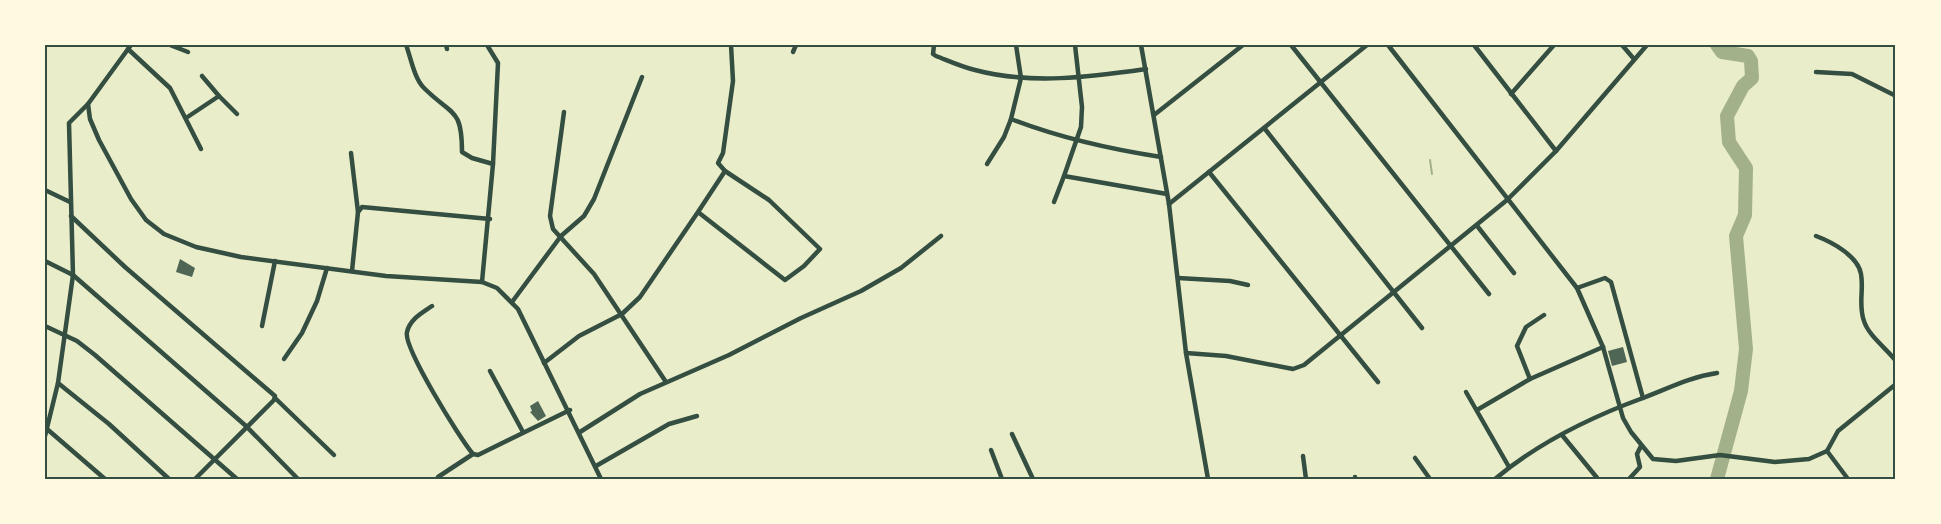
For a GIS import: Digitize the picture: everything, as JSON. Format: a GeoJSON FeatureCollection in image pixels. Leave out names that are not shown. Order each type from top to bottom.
{"type":"FeatureCollection","features":[{"type":"Feature","properties":{"kind":"street"},"geometry":{"type":"LineString","coordinates":[[170,45],[188,52]]}},
{"type":"Feature","properties":{"kind":"street"},"geometry":{"type":"LineString","coordinates":[[406,45],[423,87],[452,110],[459,121],[462,152],[472,158],[493,164]]}},
{"type":"Feature","properties":{"kind":"street"},"geometry":{"type":"LineString","coordinates":[[482,282],[490,219],[498,63],[487,45]]}},
{"type":"Feature","properties":{"kind":"street"},"geometry":{"type":"LineString","coordinates":[[698,212],[785,280],[804,266],[820,249],[769,200],[725,171],[718,163],[723,153],[732,81],[731,45]]}},
{"type":"Feature","properties":{"kind":"street"},"geometry":{"type":"LineString","coordinates":[[793,52],[796,45]]}},
{"type":"Feature","properties":{"kind":"street"},"geometry":{"type":"LineString","coordinates":[[934,45],[935,55],[974,70],[1021,78],[1080,78],[1146,69]]}},
{"type":"Feature","properties":{"kind":"street"},"geometry":{"type":"LineString","coordinates":[[987,164],[1004,137],[1021,78],[1016,45]]}},
{"type":"Feature","properties":{"kind":"street"},"geometry":{"type":"LineString","coordinates":[[1054,202],[1077,141],[1082,107],[1075,45]]}},
{"type":"Feature","properties":{"kind":"street"},"geometry":{"type":"LineString","coordinates":[[1141,45],[1169,204],[1186,353],[1208,479]]}},
{"type":"Feature","properties":{"kind":"street"},"geometry":{"type":"LineString","coordinates":[[1154,115],[1243,45]]}},
{"type":"Feature","properties":{"kind":"street"},"geometry":{"type":"LineString","coordinates":[[1291,45],[1450,249],[1489,294]]}},
{"type":"Feature","properties":{"kind":"street"},"geometry":{"type":"LineString","coordinates":[[1169,204],[1367,45]]}},
{"type":"Feature","properties":{"kind":"street"},"geometry":{"type":"LineString","coordinates":[[1388,45],[1507,201],[1577,288],[1603,347],[1618,406],[1631,432],[1653,459],[1663,461],[1720,455],[1775,462],[1809,459],[1827,451],[1838,431],[1896,384]]}},
{"type":"Feature","properties":{"kind":"street"},"geometry":{"type":"LineString","coordinates":[[1474,45],[1556,151]]}},
{"type":"Feature","properties":{"kind":"street"},"geometry":{"type":"LineString","coordinates":[[1511,94],[1554,45]]}},
{"type":"Feature","properties":{"kind":"street"},"geometry":{"type":"LineString","coordinates":[[1622,45],[1634,59]]}},
{"type":"Feature","properties":{"kind":"street"},"geometry":{"type":"LineString","coordinates":[[1186,353],[1226,356],[1293,369],[1304,366],[1507,201],[1556,151],[1647,45]]}},
{"type":"Feature","properties":{"kind":"street"},"geometry":{"type":"LineString","coordinates":[[45,435],[48,407],[58,383],[73,275],[69,123],[88,104],[129,47],[170,88],[201,149]]}},
{"type":"Feature","properties":{"kind":"street"},"geometry":{"type":"LineString","coordinates":[[1816,72],[1852,74],[1896,96]]}},
{"type":"Feature","properties":{"kind":"street"},"geometry":{"type":"LineString","coordinates":[[202,76],[237,114]]}},
{"type":"Feature","properties":{"kind":"street"},"geometry":{"type":"LineString","coordinates":[[512,302],[561,236],[584,216],[594,199],[609,167],[642,76]]}},
{"type":"Feature","properties":{"kind":"street"},"geometry":{"type":"LineString","coordinates":[[186,118],[219,96]]}},
{"type":"Feature","properties":{"kind":"street"},"geometry":{"type":"LineString","coordinates":[[88,104],[90,119],[99,140],[131,199],[153,228],[196,247],[274,261],[386,276],[482,282],[497,288],[512,302],[570,410],[601,479]]}},
{"type":"Feature","properties":{"kind":"street"},"geometry":{"type":"LineString","coordinates":[[564,112],[550,216],[554,230],[594,274],[666,382]]}},
{"type":"Feature","properties":{"kind":"street"},"geometry":{"type":"LineString","coordinates":[[1011,119],[1054,136],[1161,157]]}},
{"type":"Feature","properties":{"kind":"street"},"geometry":{"type":"LineString","coordinates":[[1265,129],[1422,328]]}},
{"type":"Feature","properties":{"kind":"street"},"geometry":{"type":"LineString","coordinates":[[351,153],[357,212],[352,271]]}},
{"type":"Feature","properties":{"kind":"street"},"geometry":{"type":"LineString","coordinates":[[544,363],[579,336],[622,314],[640,297],[725,171]]}},
{"type":"Feature","properties":{"kind":"street"},"geometry":{"type":"LineString","coordinates":[[1209,172],[1378,382]]}},
{"type":"Feature","properties":{"kind":"street"},"geometry":{"type":"LineString","coordinates":[[1064,176],[1167,195]]}},
{"type":"Feature","properties":{"kind":"street"},"geometry":{"type":"LineString","coordinates":[[45,190],[70,202]]}},
{"type":"Feature","properties":{"kind":"street"},"geometry":{"type":"LineString","coordinates":[[357,212],[368,206],[490,219]]}},
{"type":"Feature","properties":{"kind":"street"},"geometry":{"type":"LineString","coordinates":[[70,216],[275,398],[334,455]]}},
{"type":"Feature","properties":{"kind":"street"},"geometry":{"type":"LineString","coordinates":[[1478,226],[1514,273]]}},
{"type":"Feature","properties":{"kind":"street"},"geometry":{"type":"LineString","coordinates":[[580,432],[640,394],[729,356],[801,318],[861,291],[902,268],[941,236]]}},
{"type":"Feature","properties":{"kind":"street"},"geometry":{"type":"LineString","coordinates":[[1816,236],[1844,251],[1855,262],[1861,273],[1860,302],[1865,325],[1896,361]]}},
{"type":"Feature","properties":{"kind":"street"},"geometry":{"type":"LineString","coordinates":[[45,261],[73,275],[246,426],[298,479]]}},
{"type":"Feature","properties":{"kind":"street"},"geometry":{"type":"LineString","coordinates":[[262,327],[274,261]]}},
{"type":"Feature","properties":{"kind":"street"},"geometry":{"type":"LineString","coordinates":[[284,358],[302,333],[317,301],[327,268]]}},
{"type":"Feature","properties":{"kind":"street"},"geometry":{"type":"LineString","coordinates":[[1178,278],[1248,285]]}},
{"type":"Feature","properties":{"kind":"street"},"geometry":{"type":"LineString","coordinates":[[1577,288],[1605,278],[1611,282],[1643,398]]}},
{"type":"Feature","properties":{"kind":"street"},"geometry":{"type":"LineString","coordinates":[[432,306],[410,324],[406,334],[407,343],[473,454]]}},
{"type":"Feature","properties":{"kind":"street"},"geometry":{"type":"LineString","coordinates":[[1530,379],[1517,346],[1526,327],[1544,315]]}},
{"type":"Feature","properties":{"kind":"street"},"geometry":{"type":"LineString","coordinates":[[45,326],[64,334],[95,355],[237,479]]}},
{"type":"Feature","properties":{"kind":"street"},"geometry":{"type":"LineString","coordinates":[[1477,411],[1530,379],[1603,347]]}},
{"type":"Feature","properties":{"kind":"street"},"geometry":{"type":"LineString","coordinates":[[490,371],[523,432]]}},
{"type":"Feature","properties":{"kind":"street"},"geometry":{"type":"LineString","coordinates":[[1495,479],[1509,467],[1562,435],[1618,406],[1688,379],[1717,374]]}},
{"type":"Feature","properties":{"kind":"street"},"geometry":{"type":"LineString","coordinates":[[58,383],[109,424],[169,479]]}},
{"type":"Feature","properties":{"kind":"street"},"geometry":{"type":"LineString","coordinates":[[1466,392],[1509,467]]}},
{"type":"Feature","properties":{"kind":"street"},"geometry":{"type":"LineString","coordinates":[[195,479],[275,398]]}},
{"type":"Feature","properties":{"kind":"street"},"geometry":{"type":"LineString","coordinates":[[438,477],[473,454],[478,454],[570,410]]}},
{"type":"Feature","properties":{"kind":"street"},"geometry":{"type":"LineString","coordinates":[[596,466],[662,428],[697,416]]}},
{"type":"Feature","properties":{"kind":"street"},"geometry":{"type":"LineString","coordinates":[[47,429],[105,479]]}},
{"type":"Feature","properties":{"kind":"street"},"geometry":{"type":"LineString","coordinates":[[1012,434],[1033,479]]}},
{"type":"Feature","properties":{"kind":"street"},"geometry":{"type":"LineString","coordinates":[[1562,435],[1598,479]]}},
{"type":"Feature","properties":{"kind":"street"},"geometry":{"type":"LineString","coordinates":[[1629,479],[1640,467],[1637,454],[1641,446]]}},
{"type":"Feature","properties":{"kind":"street"},"geometry":{"type":"LineString","coordinates":[[991,450],[1002,479]]}},
{"type":"Feature","properties":{"kind":"street"},"geometry":{"type":"LineString","coordinates":[[1827,451],[1848,479]]}},
{"type":"Feature","properties":{"kind":"street"},"geometry":{"type":"LineString","coordinates":[[1303,456],[1306,479]]}},
{"type":"Feature","properties":{"kind":"street"},"geometry":{"type":"LineString","coordinates":[[1415,458],[1430,479]]}},
{"type":"Feature","properties":{"kind":"building"},"geometry":{"type":"Polygon","coordinates":[[[180,259],[195,268],[192,277],[176,272],[180,259]]]}},
{"type":"Feature","properties":{"kind":"building"},"geometry":{"type":"Polygon","coordinates":[[[1623,347],[1627,362],[1612,366],[1608,351],[1623,347]]]}},
{"type":"Feature","properties":{"kind":"building"},"geometry":{"type":"Polygon","coordinates":[[[538,401],[546,416],[538,421],[530,412],[532,411],[530,406],[538,401]]]}},
{"type":"Feature","properties":{"kind":"waterway"},"geometry":{"type":"LineString","coordinates":[[1717,45],[1722,52],[1748,56],[1751,61],[1752,78],[1743,86],[1727,116],[1729,142],[1746,168],[1745,215],[1736,236],[1746,349],[1741,391],[1717,479]]}},
{"type":"Feature","properties":{"kind":"waterway"},"geometry":{"type":"LineString","coordinates":[[1430,160],[1432,174]]}}]}
